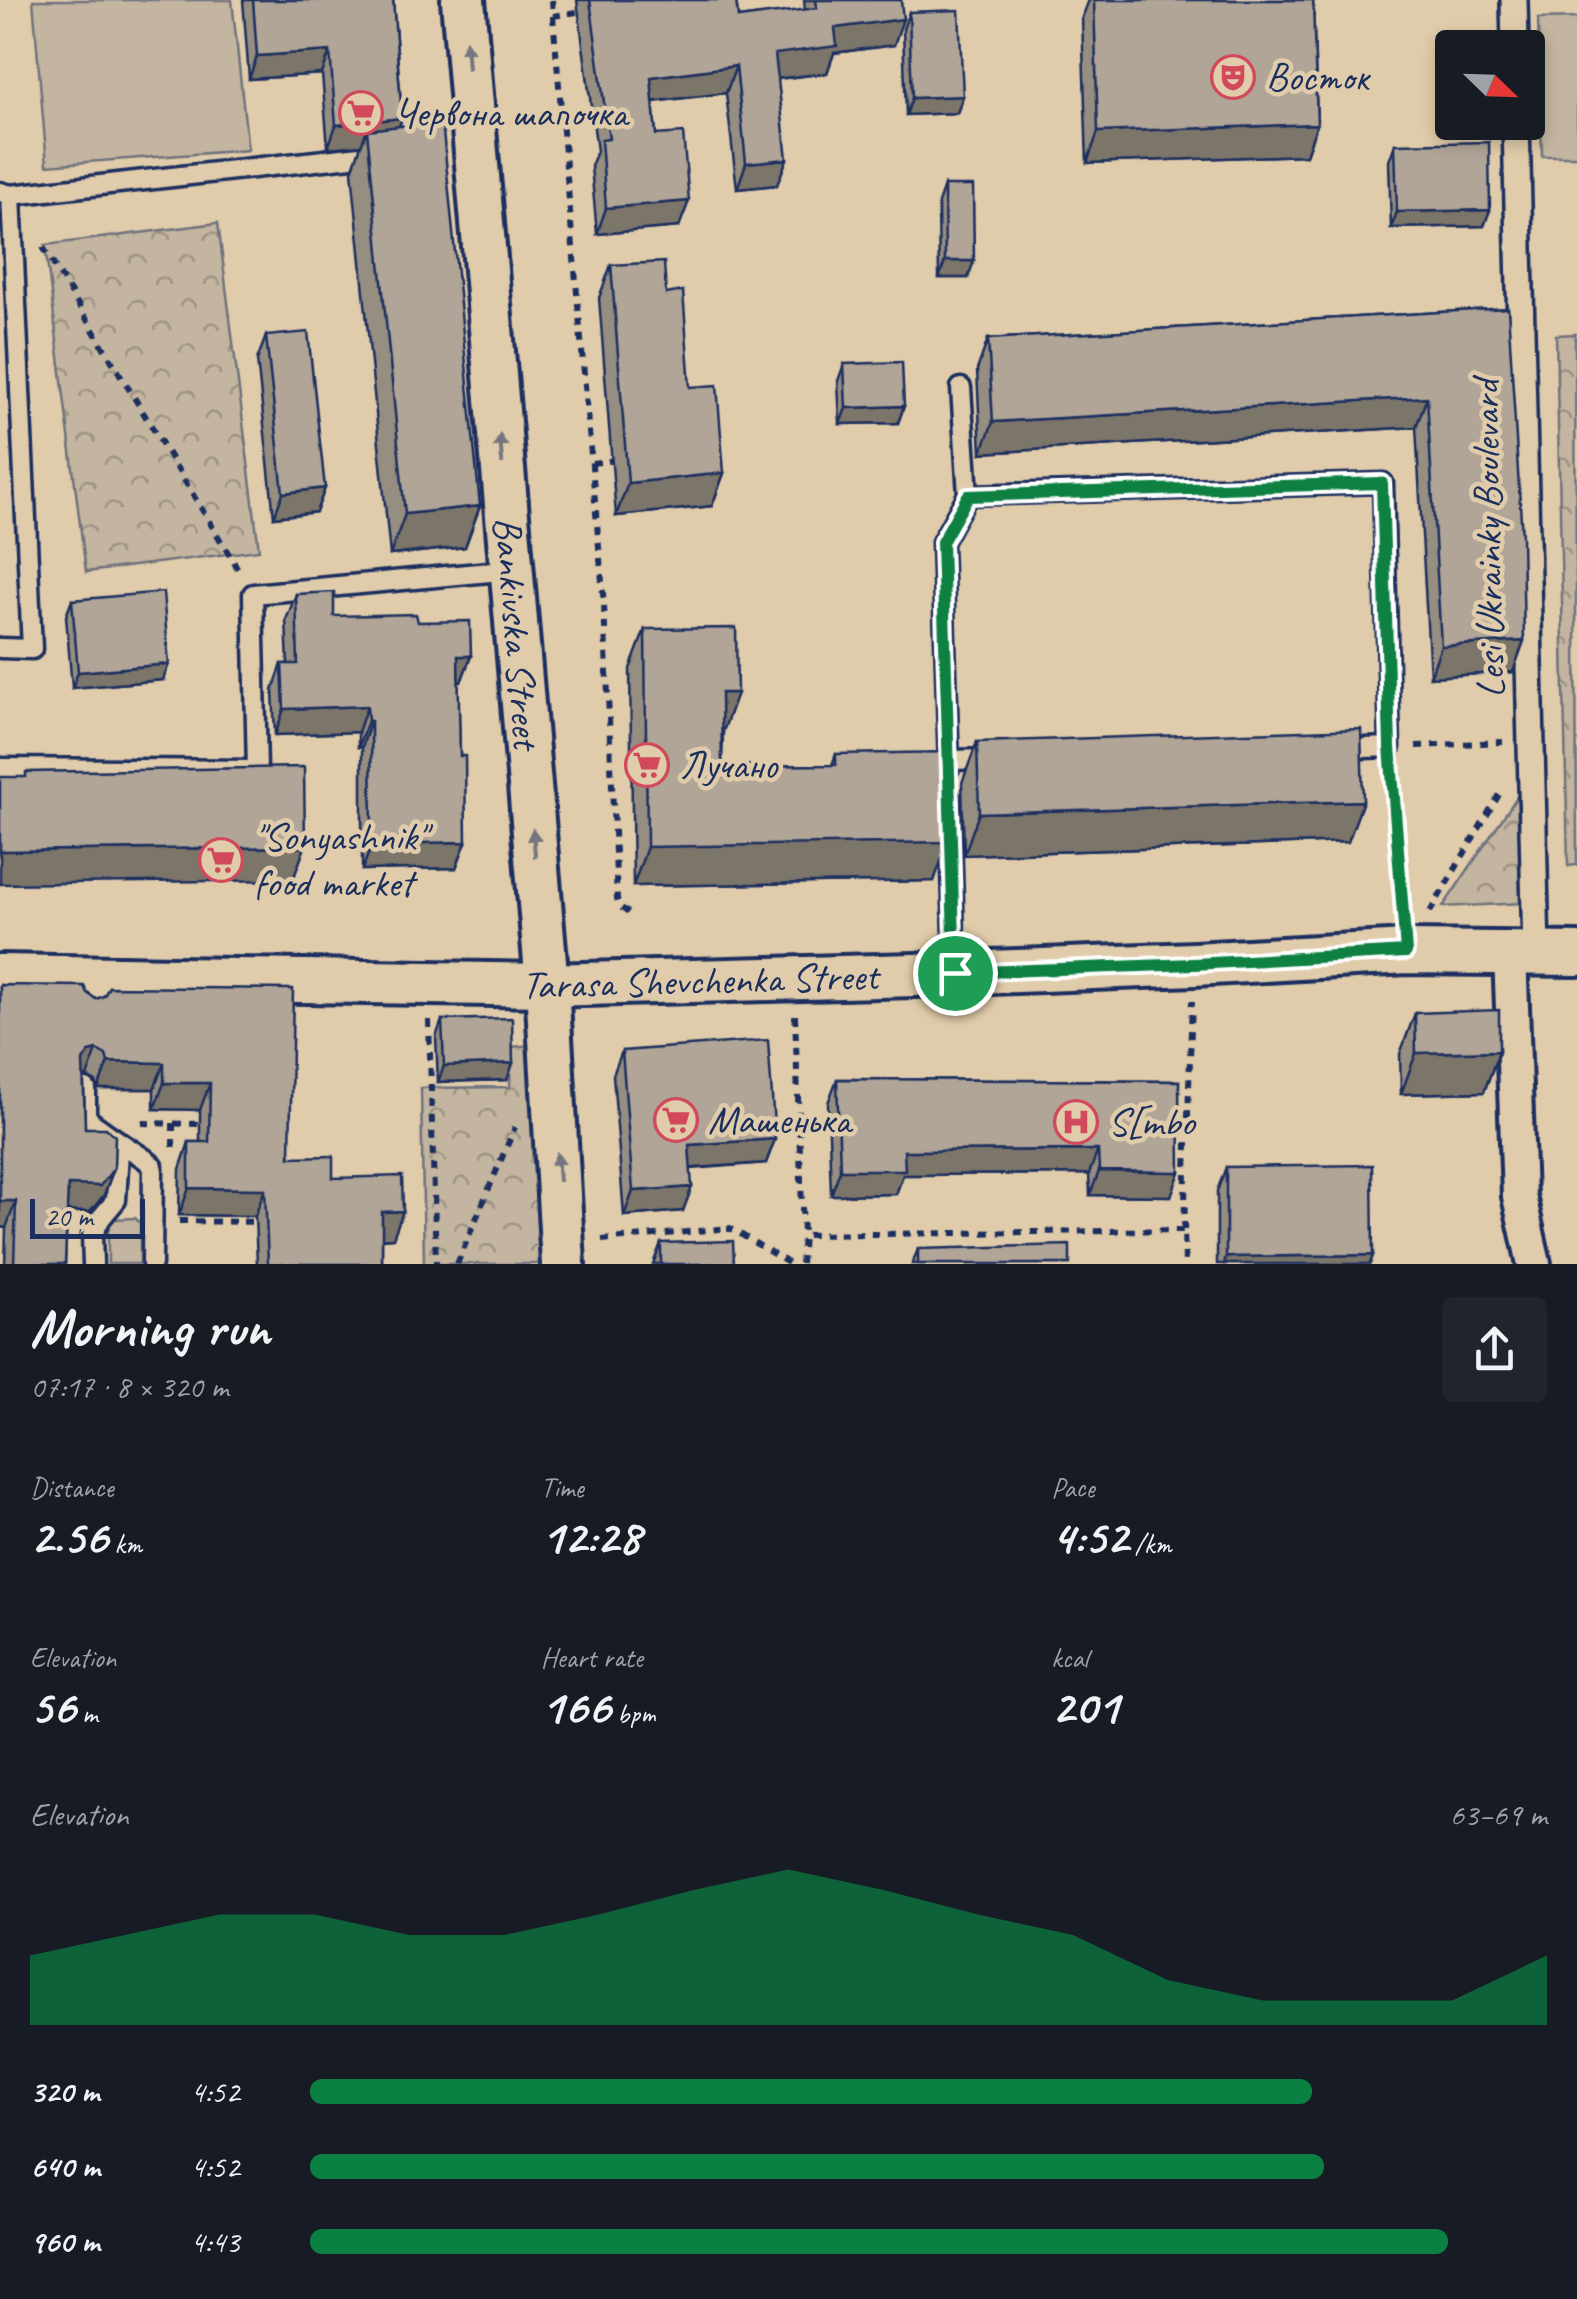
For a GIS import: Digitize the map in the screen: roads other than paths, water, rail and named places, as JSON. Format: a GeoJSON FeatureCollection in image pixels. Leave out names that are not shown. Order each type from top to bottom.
{"type":"FeatureCollection","features":[{"type":"Feature","properties":{"kind":"street","name":"Bankivska Street"},"geometry":{"type":"LineString","coordinates":[[463,0],[465,146],[511,570],[546,985],[563,1254]]}},
{"type":"Feature","properties":{"kind":"street"},"geometry":{"type":"LineString","coordinates":[[1514,0],[1514,30]]}},
{"type":"Feature","properties":{"kind":"street","name":"Lesi Ukrainky Boulevard"},"geometry":{"type":"LineString","coordinates":[[1516,140],[1530,741],[1541,953]]}},
{"type":"Feature","properties":{"kind":"street","name":"Tarasa Shevchenka Street"},"geometry":{"type":"LineString","coordinates":[[0,976],[87,986],[546,985],[1194,964],[1406,952],[1541,953]]}},
{"type":"Feature","properties":{"kind":"street"},"geometry":{"type":"LineString","coordinates":[[1534,1264],[1519,1196],[1541,953]]}},
{"type":"Feature","properties":{"kind":"lane"},"geometry":{"type":"LineString","coordinates":[[0,648],[32,649],[5,193],[400,152]]}},
{"type":"Feature","properties":{"kind":"lane"},"geometry":{"type":"LineString","coordinates":[[955,973],[942,542],[968,496],[962,388]]}},
{"type":"Feature","properties":{"kind":"lane"},"geometry":{"type":"LineString","coordinates":[[968,496],[1382,483],[1390,747],[1313,750]]}},
{"type":"Feature","properties":{"kind":"lane"},"geometry":{"type":"LineString","coordinates":[[0,768],[257,770],[253,594],[511,570]]}},
{"type":"Feature","properties":{"kind":"lane"},"geometry":{"type":"LineString","coordinates":[[949,760],[1006,759]]}},
{"type":"Feature","properties":{"kind":"lane"},"geometry":{"type":"LineString","coordinates":[[86,1089],[86,1115],[91,1122],[153,1166],[152,1264]]}},
{"type":"Feature","properties":{"kind":"lane"},"geometry":{"type":"LineString","coordinates":[[93,1264],[92,1234],[116,1200],[118,1187],[120,1151],[112,1136]]}},
{"type":"Feature","properties":{"kind":"place","name":"Восток"},"geometry":{"type":"Point","coordinates":[1233,77]}},
{"type":"Feature","properties":{"kind":"place","name":"Червона шапочка"},"geometry":{"type":"Point","coordinates":[361,113]}},
{"type":"Feature","properties":{"kind":"place","name":"Лучано"},"geometry":{"type":"Point","coordinates":[647,765]}},
{"type":"Feature","properties":{"kind":"place","name":"\"Sonyashnik\" food market"},"geometry":{"type":"Point","coordinates":[221,860]}},
{"type":"Feature","properties":{"kind":"place","name":"Машенька"},"geometry":{"type":"Point","coordinates":[676,1120]}},
{"type":"Feature","properties":{"kind":"place","name":"S[mbo"},"geometry":{"type":"Point","coordinates":[1076,1122]}}]}
